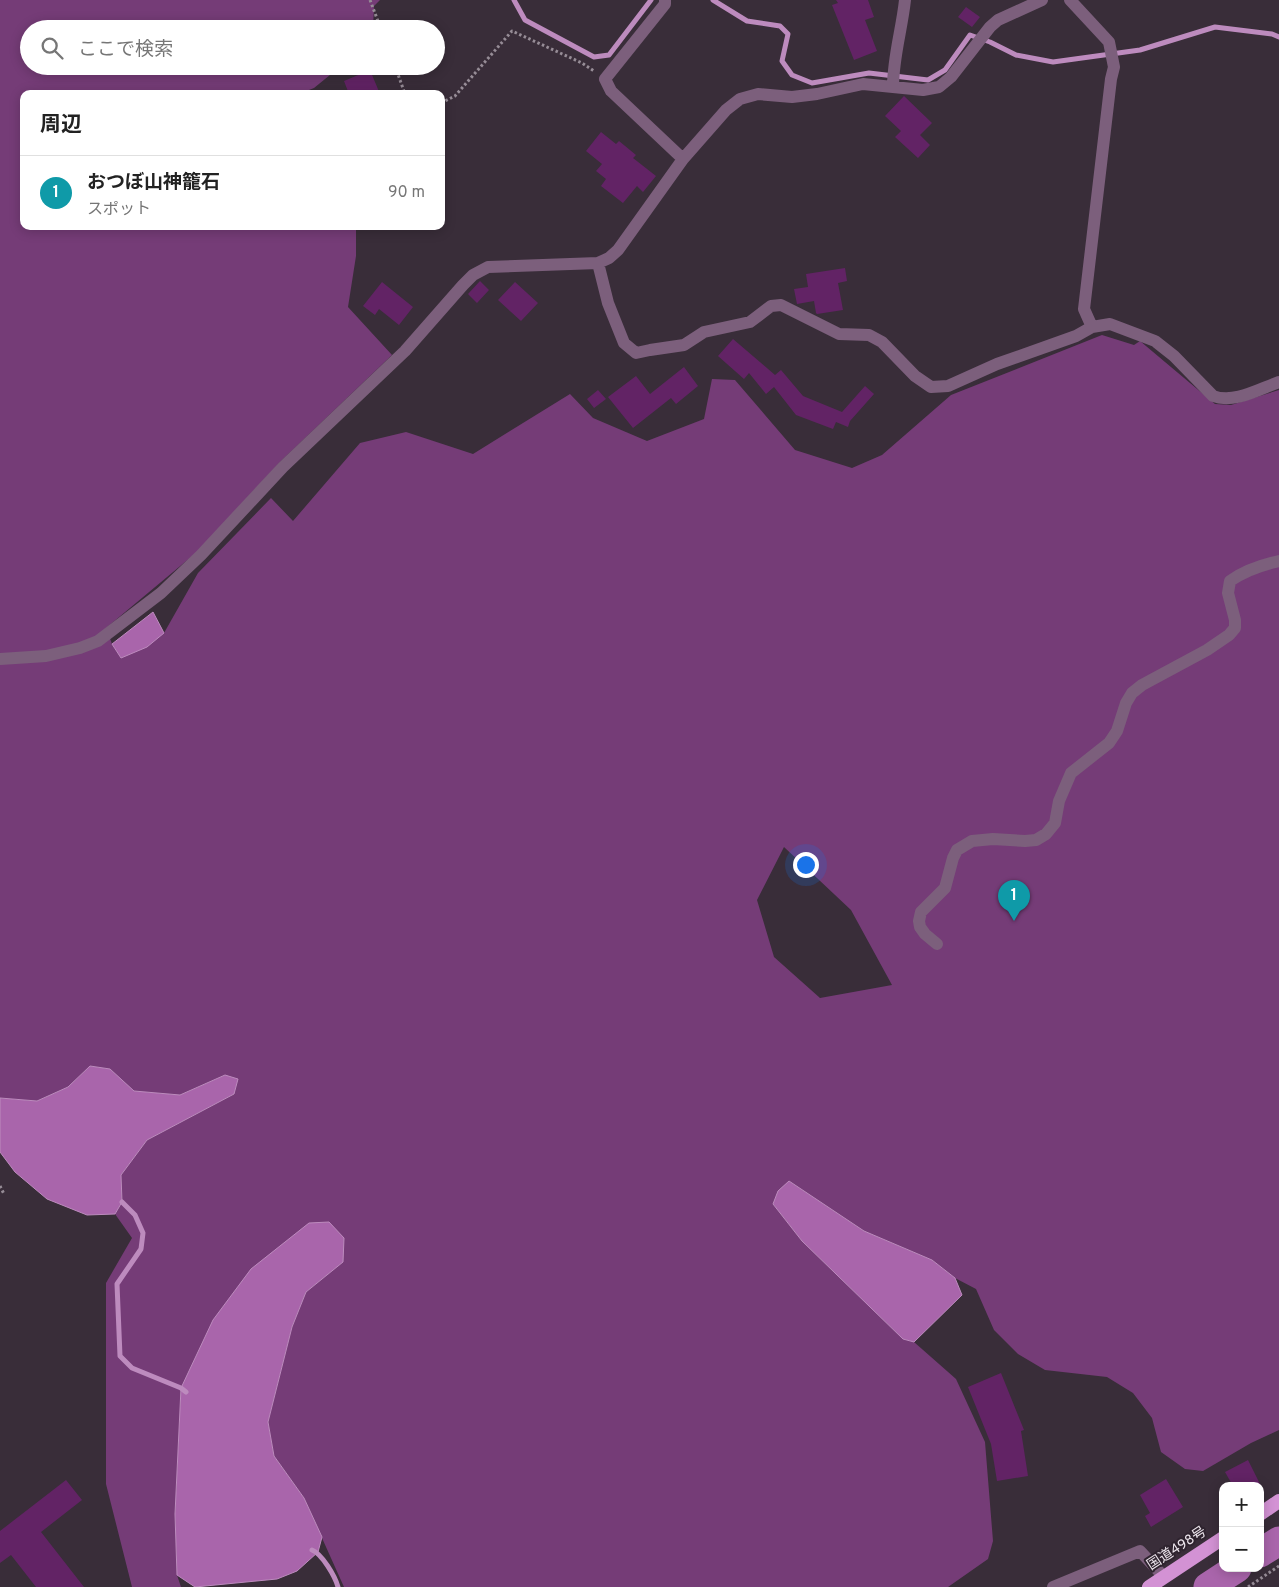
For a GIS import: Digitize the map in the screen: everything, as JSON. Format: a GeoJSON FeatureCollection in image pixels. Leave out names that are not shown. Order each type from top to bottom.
{"type":"FeatureCollection","features":[{"type":"Feature","properties":{"kind":"highway"},"geometry":{"type":"LineString","coordinates":[[1264,1511],[1279,1502]]}},
{"type":"Feature","properties":{"kind":"highway","name":"国道498号"},"geometry":{"type":"LineString","coordinates":[[1149,1587],[1219,1541]]}},
{"type":"Feature","properties":{"kind":"street"},"geometry":{"type":"LineString","coordinates":[[665,0],[665,4],[605,79],[612,91],[683,159]]}},
{"type":"Feature","properties":{"kind":"street"},"geometry":{"type":"LineString","coordinates":[[892,87],[893,68],[903,22],[905,0]]}},
{"type":"Feature","properties":{"kind":"street"},"geometry":{"type":"LineString","coordinates":[[0,660],[46,656],[86,646],[98,641],[161,593],[201,555],[283,467],[405,350],[473,275],[488,268],[598,263],[609,258],[618,250],[683,159],[726,110],[740,99],[758,94],[792,97],[817,94],[863,84],[923,90],[939,86],[951,77],[990,27],[998,20],[1042,0]]}},
{"type":"Feature","properties":{"kind":"street"},"geometry":{"type":"LineString","coordinates":[[1070,0],[1109,42],[1114,67],[1084,308],[1092,327]]}},
{"type":"Feature","properties":{"kind":"street"},"geometry":{"type":"LineString","coordinates":[[598,263],[608,303],[624,343],[636,353],[684,345],[704,332],[750,322],[771,306],[781,305],[839,334],[869,335],[882,342],[915,376],[931,387],[948,386],[997,364],[1076,336],[1092,327],[1110,324],[1155,340],[1174,356],[1213,396],[1234,398],[1279,382]]}},
{"type":"Feature","properties":{"kind":"street"},"geometry":{"type":"LineString","coordinates":[[937,944],[925,934],[918,921],[921,912],[945,888],[957,850],[972,841],[993,838],[1025,841],[1036,840],[1046,834],[1055,823],[1059,800],[1070,773],[1109,743],[1117,731],[1126,702],[1132,693],[1142,685],[1207,650],[1229,635],[1235,628],[1235,620],[1228,592],[1230,581],[1239,574],[1279,561]]}},
{"type":"Feature","properties":{"kind":"street"},"geometry":{"type":"LineString","coordinates":[[1053,1587],[1140,1551],[1164,1577]]}},
{"type":"Feature","properties":{"kind":"path"},"geometry":{"type":"LineString","coordinates":[[370,0],[377,20]]}},
{"type":"Feature","properties":{"kind":"path"},"geometry":{"type":"LineString","coordinates":[[445,100],[455,96],[512,31],[582,63],[605,79]]}},
{"type":"Feature","properties":{"kind":"path"},"geometry":{"type":"LineString","coordinates":[[398,75],[404,90]]}},
{"type":"Feature","properties":{"kind":"path"},"geometry":{"type":"LineString","coordinates":[[0,1186],[4,1194]]}},
{"type":"Feature","properties":{"kind":"path"},"geometry":{"type":"LineString","coordinates":[[1248,1587],[1279,1566]]}},
{"type":"Feature","properties":{"kind":"shaded area"},"geometry":{"type":"Polygon","coordinates":[[[0,0],[380,0],[374,6],[373,20],[20,20],[20,75],[330,75],[309,90],[20,90],[20,230],[356,230],[356,256],[348,307],[392,355],[281,461],[197,552],[106,628],[112,644],[121,658],[164,633],[198,573],[271,498],[293,521],[360,443],[406,432],[473,454],[570,394],[593,418],[647,441],[704,419],[712,379],[735,380],[795,450],[852,468],[882,455],[951,395],[1102,335],[1134,345],[1140,341],[1215,404],[1231,405],[1279,390],[1279,1430],[1251,1443],[1203,1471],[1185,1469],[1161,1452],[1152,1418],[1133,1393],[1107,1377],[1045,1370],[1018,1354],[994,1330],[976,1289],[955,1278],[932,1260],[864,1231],[789,1181],[773,1204],[802,1241],[903,1339],[914,1342],[956,1379],[985,1442],[993,1541],[988,1559],[948,1587],[344,1587],[304,1498],[274,1456],[268,1422],[292,1327],[306,1292],[343,1262],[181,1388],[175,1514],[177,1575],[181,1587],[132,1587],[106,1484],[106,1283],[132,1238],[115,1214],[122,1202],[121,1175],[147,1140],[234,1094],[225,1075],[180,1095],[133,1091],[110,1069],[90,1066],[68,1087],[37,1101],[0,1098],[0,0]],[[784,847],[757,900],[774,957],[820,998],[892,985],[851,910],[784,847]]]}},
{"type":"Feature","properties":{"kind":"shaded area"},"geometry":{"type":"Polygon","coordinates":[[[153,612],[164,633],[147,647],[121,658],[112,644],[153,612]]]}},
{"type":"Feature","properties":{"kind":"shaded area"},"geometry":{"type":"Polygon","coordinates":[[[90,1066],[110,1069],[134,1091],[180,1095],[225,1075],[238,1079],[234,1094],[147,1140],[121,1175],[122,1202],[115,1214],[87,1215],[47,1199],[15,1172],[0,1152],[0,1098],[37,1101],[68,1087],[90,1066]]]}},
{"type":"Feature","properties":{"kind":"shaded area"},"geometry":{"type":"Polygon","coordinates":[[[789,1181],[864,1231],[932,1260],[955,1278],[962,1295],[914,1342],[903,1339],[802,1241],[773,1204],[778,1191],[789,1181]]]}},
{"type":"Feature","properties":{"kind":"shaded area"},"geometry":{"type":"Polygon","coordinates":[[[329,1222],[344,1238],[343,1262],[306,1292],[292,1327],[268,1422],[274,1456],[304,1498],[322,1537],[318,1552],[297,1571],[277,1579],[195,1587],[177,1575],[175,1514],[181,1388],[213,1320],[251,1269],[309,1223],[329,1222]]]}},
{"type":"Feature","properties":{"kind":"building"},"geometry":{"type":"Polygon","coordinates":[[[836,0],[868,0],[874,17],[865,20],[877,51],[854,60],[832,5],[838,3],[836,0]]]}},
{"type":"Feature","properties":{"kind":"building"},"geometry":{"type":"Polygon","coordinates":[[[966,7],[980,17],[972,27],[958,17],[966,7]]]}},
{"type":"Feature","properties":{"kind":"building"},"geometry":{"type":"Polygon","coordinates":[[[358,75],[372,75],[378,90],[347,90],[344,81],[358,75]]]}},
{"type":"Feature","properties":{"kind":"building"},"geometry":{"type":"Polygon","coordinates":[[[904,96],[932,123],[920,135],[930,145],[918,158],[895,137],[901,131],[885,116],[904,96]]]}},
{"type":"Feature","properties":{"kind":"building"},"geometry":{"type":"Polygon","coordinates":[[[601,132],[616,144],[619,141],[636,155],[633,158],[656,176],[643,192],[637,186],[623,203],[601,186],[606,179],[596,171],[602,164],[586,151],[601,132]]]}},
{"type":"Feature","properties":{"kind":"building"},"geometry":{"type":"Polygon","coordinates":[[[845,268],[847,281],[838,283],[843,310],[817,314],[814,301],[797,304],[794,289],[808,287],[806,274],[845,268]]]}},
{"type":"Feature","properties":{"kind":"building"},"geometry":{"type":"Polygon","coordinates":[[[480,281],[489,290],[477,303],[468,294],[480,281]]]}},
{"type":"Feature","properties":{"kind":"building"},"geometry":{"type":"Polygon","coordinates":[[[382,282],[413,307],[399,325],[379,309],[375,315],[363,306],[382,282]]]}},
{"type":"Feature","properties":{"kind":"building"},"geometry":{"type":"Polygon","coordinates":[[[515,282],[538,303],[521,321],[498,300],[515,282]]]}},
{"type":"Feature","properties":{"kind":"building"},"geometry":{"type":"Polygon","coordinates":[[[733,339],[775,375],[781,370],[803,396],[842,412],[865,386],[874,394],[850,421],[848,427],[836,422],[833,429],[796,415],[774,387],[766,394],[749,373],[744,379],[718,356],[733,339]]]}},
{"type":"Feature","properties":{"kind":"building"},"geometry":{"type":"Polygon","coordinates":[[[684,367],[698,386],[676,404],[671,398],[633,428],[608,397],[636,376],[650,394],[684,367]]]}},
{"type":"Feature","properties":{"kind":"building"},"geometry":{"type":"Polygon","coordinates":[[[598,390],[606,399],[594,408],[587,399],[598,390]]]}},
{"type":"Feature","properties":{"kind":"building"},"geometry":{"type":"Polygon","coordinates":[[[1001,1373],[1024,1430],[1021,1431],[1028,1476],[997,1481],[991,1444],[968,1387],[1001,1373]]]}},
{"type":"Feature","properties":{"kind":"building"},"geometry":{"type":"Polygon","coordinates":[[[1248,1460],[1259,1482],[1231,1482],[1225,1472],[1248,1460]]]}},
{"type":"Feature","properties":{"kind":"building"},"geometry":{"type":"Polygon","coordinates":[[[1166,1479],[1183,1507],[1151,1527],[1145,1516],[1150,1513],[1140,1495],[1166,1479]]]}},
{"type":"Feature","properties":{"kind":"building"},"geometry":{"type":"Polygon","coordinates":[[[66,1480],[82,1500],[41,1532],[84,1587],[36,1587],[11,1555],[0,1563],[0,1531],[66,1480]]]}},
{"type":"Feature","properties":{"kind":"waterway"},"geometry":{"type":"LineString","coordinates":[[514,0],[525,20],[594,57],[609,55],[651,0]]}},
{"type":"Feature","properties":{"kind":"waterway"},"geometry":{"type":"LineString","coordinates":[[713,0],[747,21],[780,26],[788,34],[782,61],[792,75],[812,83],[869,73],[928,80],[945,70],[970,35],[990,42],[1016,55],[1053,62],[1140,50],[1215,27],[1272,34],[1279,37]]}},
{"type":"Feature","properties":{"kind":"waterway"},"geometry":{"type":"LineString","coordinates":[[122,1202],[135,1215],[143,1233],[141,1249],[117,1284],[120,1356],[132,1368],[181,1388],[186,1392]]}},
{"type":"Feature","properties":{"kind":"waterway"},"geometry":{"type":"LineString","coordinates":[[1264,1550],[1279,1541]]}},
{"type":"Feature","properties":{"kind":"waterway"},"geometry":{"type":"LineString","coordinates":[[312,1550],[328,1566],[338,1587]]}},
{"type":"Feature","properties":{"kind":"waterway"},"geometry":{"type":"LineString","coordinates":[[1208,1587],[1231,1572]]}},
{"type":"Feature","properties":{"kind":"place","name":"おつぼ山神籠石"},"geometry":{"type":"Point","coordinates":[1014,921]}}]}
